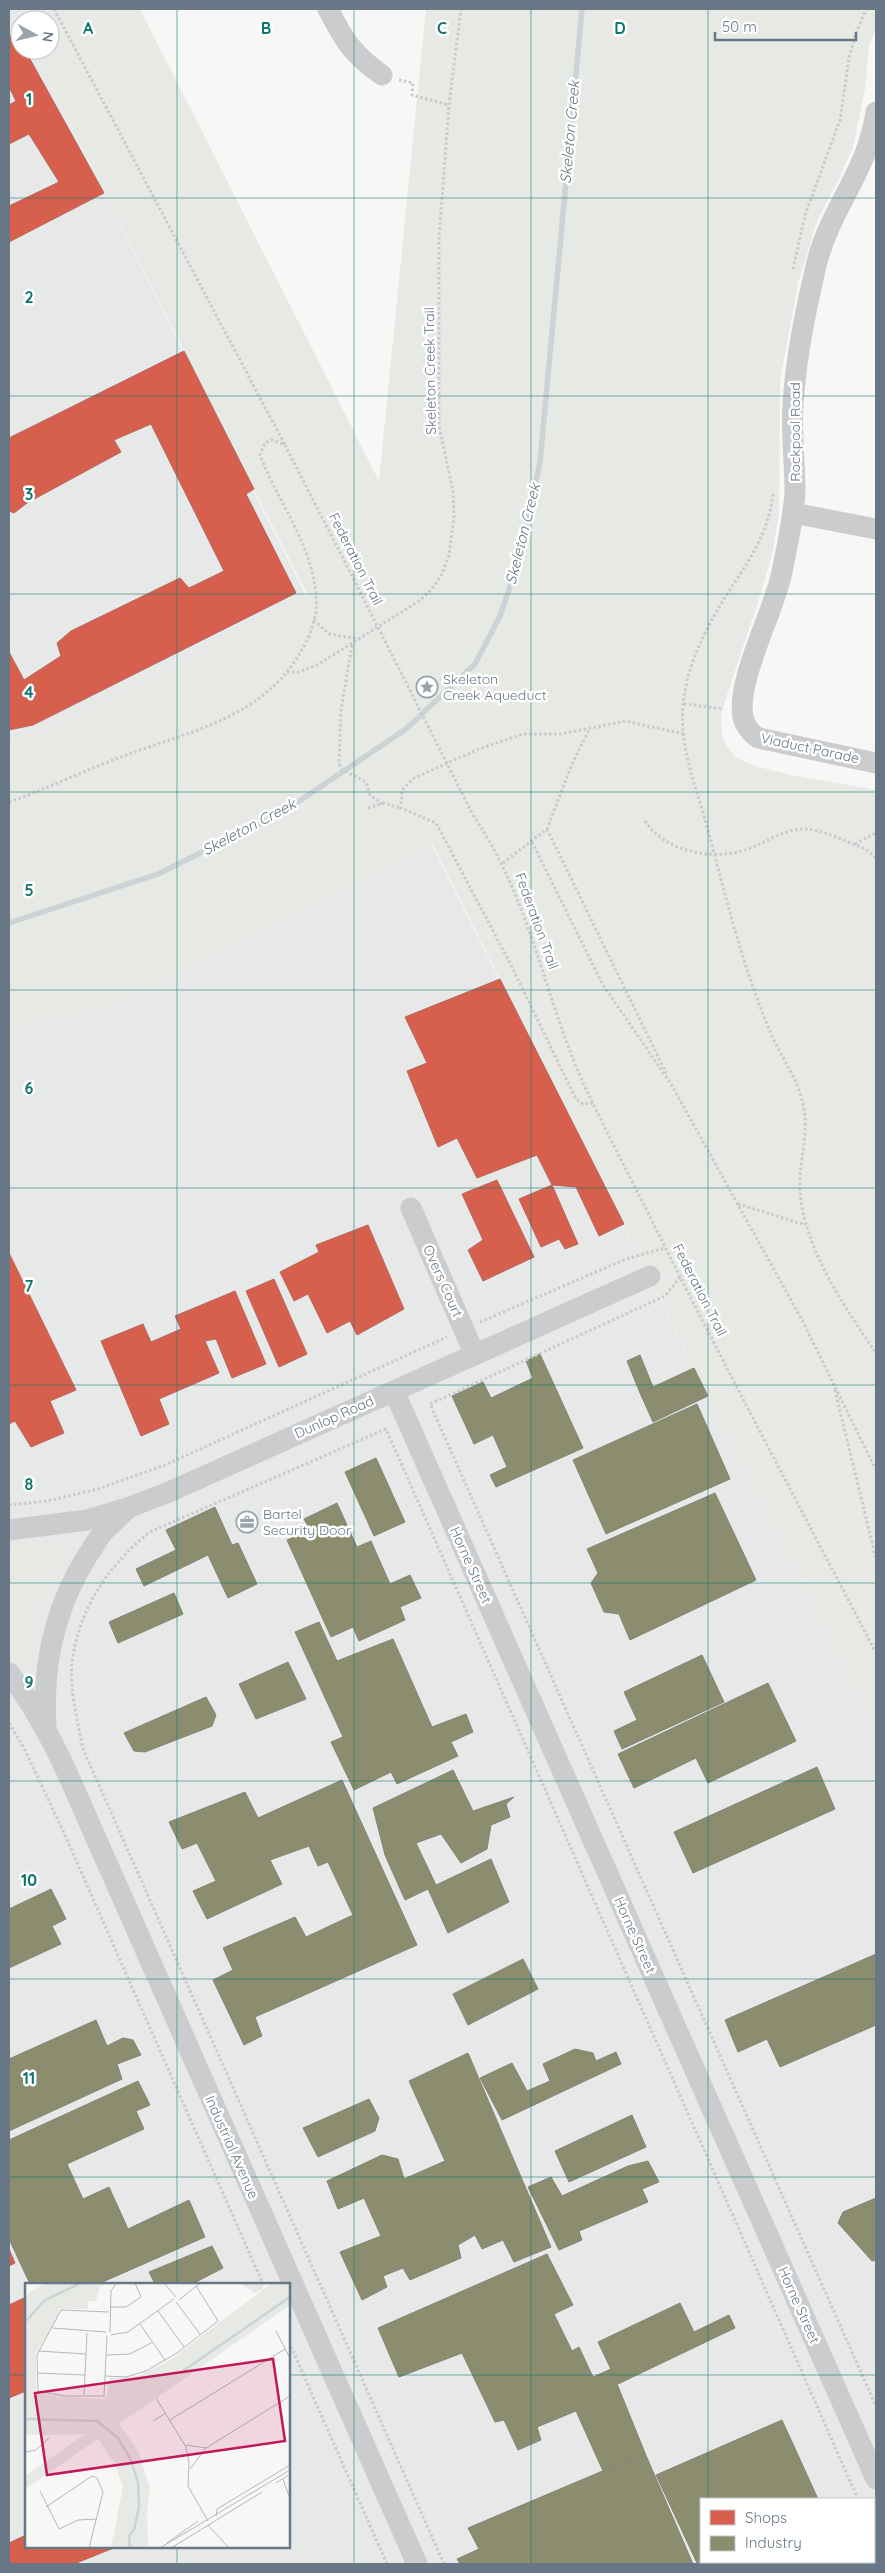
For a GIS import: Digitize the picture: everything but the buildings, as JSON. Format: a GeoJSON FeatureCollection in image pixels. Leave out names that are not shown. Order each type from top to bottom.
{"type":"FeatureCollection","features":[{"type":"Feature","properties":{"kind":"street"},"geometry":{"type":"LineString","coordinates":[[328,9],[344,39],[360,60],[382,76]]}},
{"type":"Feature","properties":{"kind":"street","name":"Rockpool Road"},"geometry":{"type":"LineString","coordinates":[[745,720],[753,657],[778,588],[793,513],[795,492],[793,405],[796,363],[804,318],[824,238],[863,163],[876,112]]}},
{"type":"Feature","properties":{"kind":"street"},"geometry":{"type":"LineString","coordinates":[[793,513],[876,529]]}},
{"type":"Feature","properties":{"kind":"street","name":"Viaduct Parade"},"geometry":{"type":"LineString","coordinates":[[745,720],[754,736],[767,742],[876,763]]}},
{"type":"Feature","properties":{"kind":"street","name":"Overs Court"},"geometry":{"type":"LineString","coordinates":[[411,1208],[474,1353]]}},
{"type":"Feature","properties":{"kind":"street","name":"Dunlop Road"},"geometry":{"type":"LineString","coordinates":[[9,1530],[87,1520],[130,1507],[169,1492],[474,1353],[650,1276]]}},
{"type":"Feature","properties":{"kind":"street","name":"Horne Street"},"geometry":{"type":"LineString","coordinates":[[394,1390],[876,2479]]}},
{"type":"Feature","properties":{"kind":"street","name":"Industrial Avenue"},"geometry":{"type":"LineString","coordinates":[[47,1730],[44,1697],[48,1664],[54,1630],[67,1594],[103,1532],[130,1507]]}},
{"type":"Feature","properties":{"kind":"street","name":"Industrial Avenue"},"geometry":{"type":"LineString","coordinates":[[9,1673],[26,1695],[47,1730],[417,2564]]}},
{"type":"Feature","properties":{"kind":"path","name":"Federation Trail"},"geometry":{"type":"LineString","coordinates":[[54,9],[285,445],[473,815],[502,863],[535,944],[571,1054],[593,1103],[680,1277],[876,1653]]}},
{"type":"Feature","properties":{"kind":"path","name":"Skeleton Creek Trail"},"geometry":{"type":"LineString","coordinates":[[287,672],[299,672],[317,665],[419,601],[432,589],[442,574],[453,537],[453,491],[439,426],[439,238],[449,105],[461,9]]}},
{"type":"Feature","properties":{"kind":"path"},"geometry":{"type":"LineString","coordinates":[[382,76],[413,83],[412,95],[449,105]]}},
{"type":"Feature","properties":{"kind":"path"},"geometry":{"type":"LineString","coordinates":[[9,802],[231,717],[277,684],[287,672],[300,654],[314,620],[317,598],[310,564],[260,455],[265,443],[279,441],[285,445]]}},
{"type":"Feature","properties":{"kind":"path"},"geometry":{"type":"LineString","coordinates":[[314,620],[329,634],[360,639]]}},
{"type":"Feature","properties":{"kind":"path"},"geometry":{"type":"LineString","coordinates":[[352,644],[341,710],[339,762],[341,768],[366,782],[370,795],[382,804],[401,808],[436,824],[507,957],[576,1099],[583,1104],[593,1103]]}},
{"type":"Feature","properties":{"kind":"path"},"geometry":{"type":"LineString","coordinates":[[683,704],[745,720]]}},
{"type":"Feature","properties":{"kind":"path"},"geometry":{"type":"LineString","coordinates":[[401,808],[402,790],[414,778],[479,748],[523,734],[561,734],[625,721],[684,734],[691,773],[740,952],[769,1030],[801,1094],[806,1117],[800,1191],[807,1226],[823,1266],[876,1353]]}},
{"type":"Feature","properties":{"kind":"path"},"geometry":{"type":"LineString","coordinates":[[502,863],[547,829],[572,764],[589,729]]}},
{"type":"Feature","properties":{"kind":"path"},"geometry":{"type":"LineString","coordinates":[[368,808],[382,804]]}},
{"type":"Feature","properties":{"kind":"path"},"geometry":{"type":"LineString","coordinates":[[645,821],[672,844],[714,855],[744,851],[769,838],[804,829],[830,834],[868,849],[876,859]]}},
{"type":"Feature","properties":{"kind":"path"},"geometry":{"type":"LineString","coordinates":[[547,829],[671,1084],[802,1320],[876,1470]]}},
{"type":"Feature","properties":{"kind":"path"},"geometry":{"type":"LineString","coordinates":[[854,844],[876,833]]}},
{"type":"Feature","properties":{"kind":"path"},"geometry":{"type":"LineString","coordinates":[[532,842],[603,985],[671,1084]]}},
{"type":"Feature","properties":{"kind":"path"},"geometry":{"type":"LineString","coordinates":[[738,1204],[807,1226]]}},
{"type":"Feature","properties":{"kind":"path"},"geometry":{"type":"LineString","coordinates":[[9,1505],[47,1501],[98,1489],[165,1465],[464,1329],[631,1257],[666,1248]]}},
{"type":"Feature","properties":{"kind":"path"},"geometry":{"type":"LineString","coordinates":[[680,1277],[665,1296],[430,1404],[876,2406]]}},
{"type":"Feature","properties":{"kind":"path"},"geometry":{"type":"LineString","coordinates":[[833,1384],[876,1559]]}},
{"type":"Feature","properties":{"kind":"path"},"geometry":{"type":"LineString","coordinates":[[444,2564],[83,1749],[76,1709],[72,1663],[85,1610],[108,1572],[130,1548],[150,1532],[386,1429],[858,2498]]}},
{"type":"Feature","properties":{"kind":"path"},"geometry":{"type":"LineString","coordinates":[[9,1723],[24,1748],[64,1834],[264,2283]]}},
{"type":"Feature","properties":{"kind":"path"},"geometry":{"type":"LineString","coordinates":[[290,2344],[387,2564]]}},
{"type":"Feature","properties":{"kind":"shaded area"},"geometry":{"type":"Polygon","coordinates":[[[9,9],[12,10],[10,10],[10,60],[37,60],[876,1730],[876,2564],[9,2564],[9,9]]]}},
{"type":"Feature","properties":{"kind":"shaded area"},"geometry":{"type":"Polygon","coordinates":[[[140,9],[379,481],[426,9],[876,9],[876,30],[869,45],[865,89],[853,147],[817,221],[798,283],[780,381],[779,510],[773,551],[722,710],[721,723],[723,736],[728,748],[738,758],[749,763],[783,773],[876,790],[876,1730],[432,844],[119,1005],[9,1026],[9,739],[35,734],[308,596],[37,60],[60,60],[60,10],[12,10],[140,9]]]}},
{"type":"Feature","properties":{"kind":"shaded area"},"geometry":{"type":"Polygon","coordinates":[[[70,1538],[75,1545],[45,1592],[34,1630],[29,1662],[26,1664],[20,1663],[9,1648],[9,1546],[70,1538]]]}},
{"type":"Feature","properties":{"kind":"waterway","name":"Skeleton Creek"},"geometry":{"type":"LineString","coordinates":[[9,923],[158,874],[283,812],[406,729],[475,664],[500,616],[520,557],[540,462],[582,9]]}},
{"type":"Feature","properties":{"kind":"place","name":"Skeleton Creek Aqueduct"},"geometry":{"type":"Point","coordinates":[427,687]}},
{"type":"Feature","properties":{"kind":"place","name":"Bartel Security Door"},"geometry":{"type":"Point","coordinates":[247,1522]}}]}
